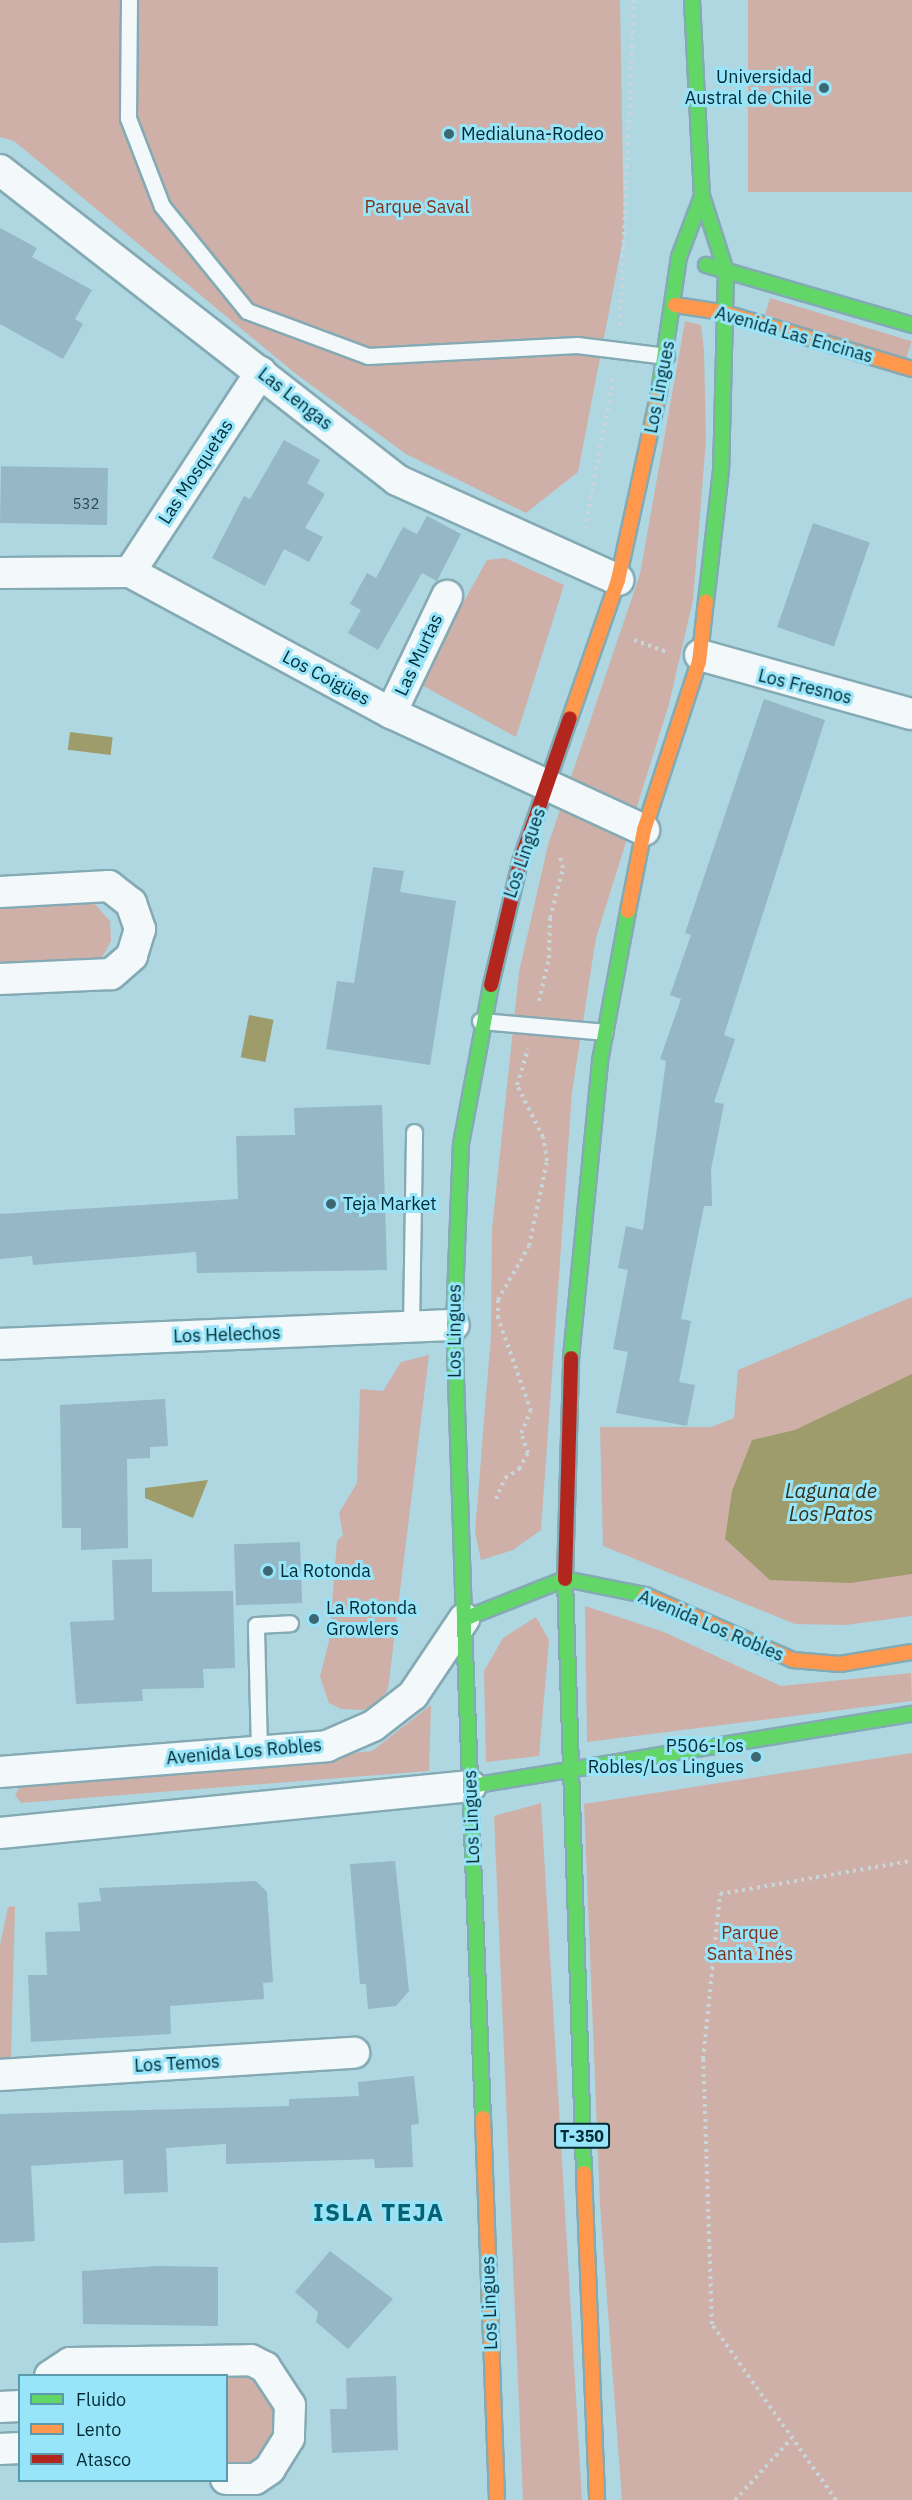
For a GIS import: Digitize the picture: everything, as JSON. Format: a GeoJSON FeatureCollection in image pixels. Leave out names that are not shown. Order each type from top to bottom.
{"type":"FeatureCollection","features":[{"type":"Feature","properties":{"kind":"main road","name":"Los Lingues"},"geometry":{"type":"LineString","coordinates":[[597,2500],[567,1772],[565,1579],[572,1311],[605,1032],[644,830],[699,659],[722,470],[722,312],[726,271],[702,196],[692,0]]}},
{"type":"Feature","properties":{"kind":"main road","name":"Los Lingues"},"geometry":{"type":"LineString","coordinates":[[497,2500],[454,1325],[461,1144],[480,1020],[501,927],[618,580],[666,356],[675,305],[679,257],[702,196]]}},
{"type":"Feature","properties":{"kind":"main road"},"geometry":{"type":"LineString","coordinates":[[679,257],[912,325]]}},
{"type":"Feature","properties":{"kind":"main road","name":"Avenida Las Encinas"},"geometry":{"type":"LineString","coordinates":[[675,305],[722,312],[912,369]]}},
{"type":"Feature","properties":{"kind":"main road"},"geometry":{"type":"LineString","coordinates":[[722,340],[734,327],[755,322]]}},
{"type":"Feature","properties":{"kind":"main road"},"geometry":{"type":"LineString","coordinates":[[464,1619],[565,1579]]}},
{"type":"Feature","properties":{"kind":"main road","name":"Avenida Los Robles"},"geometry":{"type":"LineString","coordinates":[[565,1579],[646,1595],[794,1660],[840,1664],[912,1652]]}},
{"type":"Feature","properties":{"kind":"main road"},"geometry":{"type":"LineString","coordinates":[[471,1786],[912,1714]]}},
{"type":"Feature","properties":{"kind":"street","name":"Las Lengas"},"geometry":{"type":"LineString","coordinates":[[0,170],[397,480],[618,580]]}},
{"type":"Feature","properties":{"kind":"street","name":"Las Mosquetas"},"geometry":{"type":"LineString","coordinates":[[130,572],[261,372]]}},
{"type":"Feature","properties":{"kind":"street","name":"Los Coigües"},"geometry":{"type":"LineString","coordinates":[[0,573],[130,572],[391,713],[644,830]]}},
{"type":"Feature","properties":{"kind":"street","name":"Las Murtas"},"geometry":{"type":"LineString","coordinates":[[391,713],[447,596]]}},
{"type":"Feature","properties":{"kind":"street","name":"Los Fresnos"},"geometry":{"type":"LineString","coordinates":[[699,659],[912,714]]}},
{"type":"Feature","properties":{"kind":"street"},"geometry":{"type":"LineString","coordinates":[[0,892],[109,886],[131,903],[140,929],[132,956],[111,974],[0,979]]}},
{"type":"Feature","properties":{"kind":"street","name":"Los Helechos"},"geometry":{"type":"LineString","coordinates":[[0,1344],[454,1325]]}},
{"type":"Feature","properties":{"kind":"street","name":"Avenida Los Robles"},"geometry":{"type":"LineString","coordinates":[[0,1772],[327,1746],[373,1726],[413,1695],[464,1619]]}},
{"type":"Feature","properties":{"kind":"street"},"geometry":{"type":"LineString","coordinates":[[0,1833],[471,1786]]}},
{"type":"Feature","properties":{"kind":"street","name":"Los Temos"},"geometry":{"type":"LineString","coordinates":[[0,2075],[354,2053]]}},
{"type":"Feature","properties":{"kind":"street"},"geometry":{"type":"LineString","coordinates":[[53,2374],[70,2363],[251,2360],[265,2367],[290,2405],[289,2438],[270,2469],[255,2479],[228,2479]]}},
{"type":"Feature","properties":{"kind":"street"},"geometry":{"type":"LineString","coordinates":[[0,2407],[18,2406]]}},
{"type":"Feature","properties":{"kind":"street"},"geometry":{"type":"LineString","coordinates":[[0,2449],[18,2448]]}},
{"type":"Feature","properties":{"kind":"lane"},"geometry":{"type":"LineString","coordinates":[[129,0],[128,118],[162,206],[247,311],[368,356],[619,347],[666,356]]}},
{"type":"Feature","properties":{"kind":"lane"},"geometry":{"type":"LineString","coordinates":[[480,1020],[605,1032]]}},
{"type":"Feature","properties":{"kind":"lane"},"geometry":{"type":"LineString","coordinates":[[411,1327],[414,1132]]}},
{"type":"Feature","properties":{"kind":"lane"},"geometry":{"type":"LineString","coordinates":[[259,1750],[256,1625],[290,1623]]}},
{"type":"Feature","properties":{"kind":"path"},"geometry":{"type":"LineString","coordinates":[[579,562],[619,347],[634,0]]}},
{"type":"Feature","properties":{"kind":"path"},"geometry":{"type":"LineString","coordinates":[[602,630],[699,659]]}},
{"type":"Feature","properties":{"kind":"path"},"geometry":{"type":"LineString","coordinates":[[460,1534],[475,1532],[505,1478],[519,1469],[528,1453],[521,1434],[531,1411],[529,1393],[498,1318],[498,1300],[529,1246],[547,1161],[543,1137],[517,1085],[535,1025],[549,958],[550,918],[563,868],[559,848]]}},
{"type":"Feature","properties":{"kind":"path"},"geometry":{"type":"LineString","coordinates":[[836,2500],[712,2324],[703,2060],[720,1894],[912,1861]]}},
{"type":"Feature","properties":{"kind":"path"},"geometry":{"type":"LineString","coordinates":[[735,2500],[791,2439]]}},
{"type":"Feature","properties":{"kind":"green space","name":"Parque Saval"},"geometry":{"type":"Polygon","coordinates":[[[0,0],[620,0],[624,234],[578,472],[526,513],[406,454],[296,374],[14,141],[0,137],[0,0]]]}},
{"type":"Feature","properties":{"kind":"green space","name":"Universidad Austral de Chile"},"geometry":{"type":"Polygon","coordinates":[[[748,0],[912,0],[912,192],[748,192],[748,0]]]}},
{"type":"Feature","properties":{"kind":"green space"},"geometry":{"type":"Polygon","coordinates":[[[770,298],[912,341],[901,376],[759,332],[770,298]]]}},
{"type":"Feature","properties":{"kind":"green space"},"geometry":{"type":"Polygon","coordinates":[[[685,321],[701,325],[704,350],[706,441],[693,600],[669,704],[596,938],[572,1092],[541,1530],[513,1550],[481,1560],[475,1532],[491,1335],[492,1229],[519,972],[548,845],[640,574],[685,321]]]}},
{"type":"Feature","properties":{"kind":"green space"},"geometry":{"type":"Polygon","coordinates":[[[505,558],[564,585],[516,737],[418,683],[487,560],[505,558]]]}},
{"type":"Feature","properties":{"kind":"green space"},"geometry":{"type":"Polygon","coordinates":[[[94,903],[110,921],[111,941],[100,961],[0,966],[0,909],[94,903]]]}},
{"type":"Feature","properties":{"kind":"green space"},"geometry":{"type":"Polygon","coordinates":[[[912,1297],[912,1616],[846,1625],[795,1624],[603,1546],[600,1427],[711,1427],[734,1418],[738,1370],[912,1297]]]}},
{"type":"Feature","properties":{"kind":"green space"},"geometry":{"type":"Polygon","coordinates":[[[429,1355],[388,1689],[379,1703],[363,1710],[341,1709],[329,1703],[320,1677],[329,1641],[337,1541],[343,1535],[339,1513],[357,1483],[360,1389],[383,1391],[401,1362],[429,1355]]]}},
{"type":"Feature","properties":{"kind":"green space"},"geometry":{"type":"Polygon","coordinates":[[[585,1606],[664,1632],[781,1686],[911,1673],[912,1701],[587,1742],[585,1606]]]}},
{"type":"Feature","properties":{"kind":"green space"},"geometry":{"type":"Polygon","coordinates":[[[536,1617],[549,1640],[539,1756],[486,1762],[484,1671],[503,1638],[536,1617]]]}},
{"type":"Feature","properties":{"kind":"green space"},"geometry":{"type":"Polygon","coordinates":[[[431,1705],[429,1771],[21,1803],[15,1795],[21,1785],[372,1751],[431,1705]]]}},
{"type":"Feature","properties":{"kind":"green space","name":"Parque Santa Inés"},"geometry":{"type":"Polygon","coordinates":[[[912,1753],[912,2500],[622,2500],[600,2205],[584,1804],[912,1753]]]}},
{"type":"Feature","properties":{"kind":"green space"},"geometry":{"type":"Polygon","coordinates":[[[541,1803],[582,2500],[523,2500],[494,1816],[541,1803]]]}},
{"type":"Feature","properties":{"kind":"green space"},"geometry":{"type":"Polygon","coordinates":[[[15,1906],[11,2059],[0,2060],[0,1945],[8,1907],[15,1906]]]}},
{"type":"Feature","properties":{"kind":"green space"},"geometry":{"type":"Polygon","coordinates":[[[228,2376],[256,2377],[271,2392],[279,2426],[265,2462],[228,2467],[228,2376]]]}},
{"type":"Feature","properties":{"kind":"water"},"geometry":{"type":"Polygon","coordinates":[[[70,732],[113,737],[110,755],[68,750],[70,732]]]}},
{"type":"Feature","properties":{"kind":"water"},"geometry":{"type":"Polygon","coordinates":[[[249,1015],[274,1020],[265,1062],[241,1057],[249,1015]]]}},
{"type":"Feature","properties":{"kind":"water","name":"Laguna de Los Patos"},"geometry":{"type":"Polygon","coordinates":[[[912,1374],[912,1574],[850,1583],[770,1580],[725,1539],[732,1491],[752,1440],[795,1430],[912,1374]]]}},
{"type":"Feature","properties":{"kind":"water"},"geometry":{"type":"Polygon","coordinates":[[[208,1480],[193,1518],[145,1498],[145,1488],[208,1480]]]}},
{"type":"Feature","properties":{"kind":"building"},"geometry":{"type":"Polygon","coordinates":[[[0,228],[37,248],[32,257],[92,290],[75,319],[83,324],[63,359],[0,324],[0,228]]]}},
{"type":"Feature","properties":{"kind":"building"},"geometry":{"type":"Polygon","coordinates":[[[284,440],[320,460],[307,483],[325,494],[305,528],[323,537],[309,562],[284,549],[265,586],[212,558],[244,496],[250,499],[284,440]]]}},
{"type":"Feature","properties":{"kind":"building"},"geometry":{"type":"Polygon","coordinates":[[[1,466],[108,468],[107,525],[0,523],[1,466]]]}},
{"type":"Feature","properties":{"kind":"building"},"geometry":{"type":"Polygon","coordinates":[[[427,516],[461,534],[437,581],[422,573],[378,650],[348,633],[361,610],[350,604],[367,573],[376,578],[403,527],[417,534],[427,516]]]}},
{"type":"Feature","properties":{"kind":"building"},"geometry":{"type":"Polygon","coordinates":[[[813,523],[870,543],[834,647],[777,627],[813,523]]]}},
{"type":"Feature","properties":{"kind":"building"},"geometry":{"type":"Polygon","coordinates":[[[764,699],[825,720],[724,1035],[735,1039],[714,1102],[724,1104],[711,1170],[712,1206],[704,1206],[681,1319],[691,1321],[679,1382],[695,1385],[687,1426],[616,1413],[628,1352],[613,1349],[628,1270],[618,1268],[626,1226],[643,1230],[666,1061],[660,1059],[681,999],[670,995],[691,935],[685,933],[764,699]]]}},
{"type":"Feature","properties":{"kind":"building"},"geometry":{"type":"Polygon","coordinates":[[[373,867],[404,871],[400,892],[456,901],[430,1065],[326,1049],[337,981],[354,983],[373,867]]]}},
{"type":"Feature","properties":{"kind":"building"},"geometry":{"type":"Polygon","coordinates":[[[382,1105],[387,1270],[197,1273],[196,1252],[33,1265],[32,1256],[0,1259],[0,1214],[238,1199],[236,1136],[295,1135],[294,1108],[382,1105]]]}},
{"type":"Feature","properties":{"kind":"building"},"geometry":{"type":"Polygon","coordinates":[[[165,1399],[168,1446],[150,1447],[150,1458],[127,1459],[128,1548],[81,1550],[81,1528],[62,1528],[60,1405],[165,1399]]]}},
{"type":"Feature","properties":{"kind":"building","name":"La Rotonda"},"geometry":{"type":"Polygon","coordinates":[[[300,1542],[302,1603],[236,1605],[234,1544],[300,1542]]]}},
{"type":"Feature","properties":{"kind":"building"},"geometry":{"type":"Polygon","coordinates":[[[152,1559],[152,1592],[233,1591],[235,1668],[203,1669],[204,1688],[142,1689],[143,1701],[76,1704],[70,1622],[114,1620],[112,1560],[152,1559]]]}},
{"type":"Feature","properties":{"kind":"building"},"geometry":{"type":"Polygon","coordinates":[[[395,1861],[409,1991],[396,2006],[368,2009],[366,1984],[360,1984],[350,1864],[395,1861]]]}},
{"type":"Feature","properties":{"kind":"building"},"geometry":{"type":"Polygon","coordinates":[[[256,1881],[267,1892],[273,1982],[263,1983],[264,1999],[170,2006],[171,2034],[31,2042],[28,1975],[47,1975],[45,1932],[80,1931],[78,1903],[101,1901],[99,1888],[256,1881]]]}},
{"type":"Feature","properties":{"kind":"building"},"geometry":{"type":"Polygon","coordinates":[[[414,2076],[419,2124],[411,2125],[413,2167],[375,2168],[374,2159],[226,2164],[226,2144],[166,2148],[168,2192],[124,2194],[123,2160],[31,2166],[35,2241],[0,2243],[0,2114],[289,2106],[289,2099],[359,2096],[358,2082],[414,2076]]]}},
{"type":"Feature","properties":{"kind":"building"},"geometry":{"type":"Polygon","coordinates":[[[330,2251],[393,2299],[348,2349],[316,2322],[318,2312],[295,2292],[330,2251]]]}},
{"type":"Feature","properties":{"kind":"building"},"geometry":{"type":"Polygon","coordinates":[[[157,2266],[218,2267],[218,2326],[83,2324],[82,2271],[157,2266]]]}},
{"type":"Feature","properties":{"kind":"building"},"geometry":{"type":"Polygon","coordinates":[[[396,2376],[398,2450],[332,2453],[330,2409],[347,2409],[346,2378],[396,2376]]]}},
{"type":"Feature","properties":{"kind":"traffic: fast"},"geometry":{"type":"LineString","coordinates":[[692,0],[702,196],[726,271],[721,470],[706,601]]}},
{"type":"Feature","properties":{"kind":"traffic: fast"},"geometry":{"type":"LineString","coordinates":[[659,392],[679,257],[702,196]]}},
{"type":"Feature","properties":{"kind":"traffic: fast"},"geometry":{"type":"LineString","coordinates":[[706,265],[912,325]]}},
{"type":"Feature","properties":{"kind":"traffic: fast"},"geometry":{"type":"LineString","coordinates":[[571,1358],[600,1061],[628,911]]}},
{"type":"Feature","properties":{"kind":"traffic: fast"},"geometry":{"type":"LineString","coordinates":[[464,1619],[454,1325],[461,1144],[491,985]]}},
{"type":"Feature","properties":{"kind":"traffic: fast"},"geometry":{"type":"LineString","coordinates":[[565,1579],[584,2173]]}},
{"type":"Feature","properties":{"kind":"traffic: fast"},"geometry":{"type":"LineString","coordinates":[[483,2118],[464,1619],[565,1579],[645,1595]]}},
{"type":"Feature","properties":{"kind":"traffic: fast"},"geometry":{"type":"LineString","coordinates":[[471,1786],[912,1714]]}},
{"type":"Feature","properties":{"kind":"traffic: slow"},"geometry":{"type":"LineString","coordinates":[[675,305],[722,312],[912,369]]}},
{"type":"Feature","properties":{"kind":"traffic: slow"},"geometry":{"type":"LineString","coordinates":[[570,718],[618,580],[659,392]]}},
{"type":"Feature","properties":{"kind":"traffic: slow"},"geometry":{"type":"LineString","coordinates":[[628,911],[644,830],[699,662],[706,601]]}},
{"type":"Feature","properties":{"kind":"traffic: slow"},"geometry":{"type":"LineString","coordinates":[[645,1595],[793,1660],[840,1664],[912,1652]]}},
{"type":"Feature","properties":{"kind":"traffic: slow"},"geometry":{"type":"LineString","coordinates":[[483,2118],[497,2500]]}},
{"type":"Feature","properties":{"kind":"traffic: slow"},"geometry":{"type":"LineString","coordinates":[[584,2173],[597,2500]]}},
{"type":"Feature","properties":{"kind":"traffic: jam"},"geometry":{"type":"LineString","coordinates":[[491,985],[520,862],[570,718]]}},
{"type":"Feature","properties":{"kind":"traffic: jam"},"geometry":{"type":"LineString","coordinates":[[565,1579],[571,1358]]}},
{"type":"Feature","properties":{"kind":"place","name":"Universidad Austral de Chile"},"geometry":{"type":"Point","coordinates":[824,88]}},
{"type":"Feature","properties":{"kind":"place","name":"Medialuna-Rodeo"},"geometry":{"type":"Point","coordinates":[449,134]}},
{"type":"Feature","properties":{"kind":"place","name":"Teja Market"},"geometry":{"type":"Point","coordinates":[331,1204]}},
{"type":"Feature","properties":{"kind":"place","name":"La Rotonda"},"geometry":{"type":"Point","coordinates":[268,1571]}},
{"type":"Feature","properties":{"kind":"place","name":"La Rotonda Growlers"},"geometry":{"type":"Point","coordinates":[314,1619]}},
{"type":"Feature","properties":{"kind":"place","name":"P506-Los Robles/Los Lingues"},"geometry":{"type":"Point","coordinates":[756,1757]}},
{"type":"Feature","properties":{"kind":"district","name":"ISLA TEJA"},"geometry":{"type":"Point","coordinates":[379,2213]}}]}
